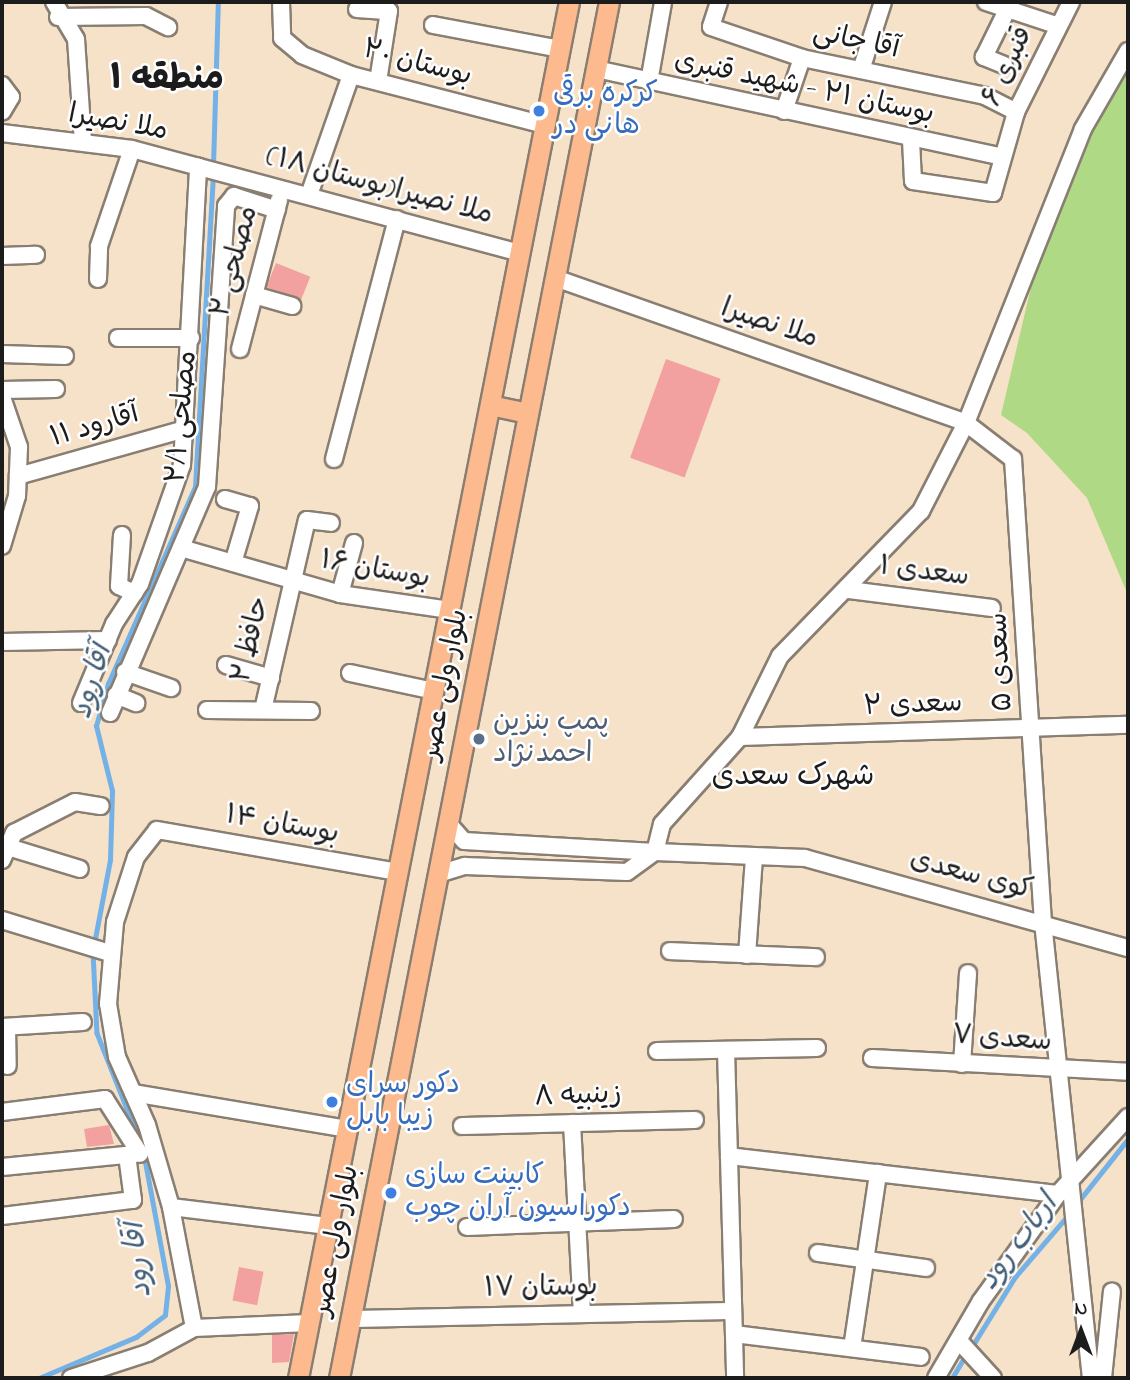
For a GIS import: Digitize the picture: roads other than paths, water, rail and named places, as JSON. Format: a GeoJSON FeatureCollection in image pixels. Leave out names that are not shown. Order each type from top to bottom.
{"type":"FeatureCollection","features":[{"type":"Feature","properties":{"kind":"main road","name":"بلوار ولی عصر"},"geometry":{"type":"LineString","coordinates":[[298,1378],[569,2]]}},
{"type":"Feature","properties":{"kind":"main road","name":"بلوار ولی عصر"},"geometry":{"type":"LineString","coordinates":[[339,1378],[609,2]]}},
{"type":"Feature","properties":{"kind":"main road"},"geometry":{"type":"LineString","coordinates":[[490,405],[528,413]]}},
{"type":"Feature","properties":{"kind":"street","name":"بوستان ۲۰"},"geometry":{"type":"LineString","coordinates":[[281,2],[282,38],[302,55],[351,75],[545,125]]}},
{"type":"Feature","properties":{"kind":"street","name":"آقا جانی"},"geometry":{"type":"LineString","coordinates":[[719,2],[710,27],[802,58],[985,96],[1016,112]]}},
{"type":"Feature","properties":{"kind":"street"},"geometry":{"type":"LineString","coordinates":[[861,70],[883,2]]}},
{"type":"Feature","properties":{"kind":"street"},"geometry":{"type":"LineString","coordinates":[[986,2],[1009,5],[1056,25]]}},
{"type":"Feature","properties":{"kind":"street","name":"قنبری ۶"},"geometry":{"type":"LineString","coordinates":[[911,140],[913,181],[980,194],[993,193],[1016,112],[1056,25],[1072,2]]}},
{"type":"Feature","properties":{"kind":"street"},"geometry":{"type":"LineString","coordinates":[[649,82],[663,3]]}},
{"type":"Feature","properties":{"kind":"street"},"geometry":{"type":"LineString","coordinates":[[1004,65],[984,57],[1009,5]]}},
{"type":"Feature","properties":{"kind":"street"},"geometry":{"type":"LineString","coordinates":[[56,9],[146,16],[168,27]]}},
{"type":"Feature","properties":{"kind":"street"},"geometry":{"type":"LineString","coordinates":[[56,9],[76,39],[83,142]]}},
{"type":"Feature","properties":{"kind":"street"},"geometry":{"type":"LineString","coordinates":[[358,9],[389,11],[378,81]]}},
{"type":"Feature","properties":{"kind":"street"},"geometry":{"type":"LineString","coordinates":[[433,25],[560,49]]}},
{"type":"Feature","properties":{"kind":"street"},"geometry":{"type":"LineString","coordinates":[[438,874],[465,866],[627,872],[655,852],[662,824],[740,737],[780,656],[849,590],[920,511],[966,423],[1083,129],[1128,51]]}},
{"type":"Feature","properties":{"kind":"street"},"geometry":{"type":"LineString","coordinates":[[784,111],[802,58]]}},
{"type":"Feature","properties":{"kind":"street","name":"بوستان ۲۱ - شهید قنبری"},"geometry":{"type":"LineString","coordinates":[[596,69],[911,140],[1003,157]]}},
{"type":"Feature","properties":{"kind":"street"},"geometry":{"type":"LineString","coordinates":[[309,195],[351,75]]}},
{"type":"Feature","properties":{"kind":"street"},"geometry":{"type":"LineString","coordinates":[[2,85],[11,97],[2,112]]}},
{"type":"Feature","properties":{"kind":"street","name":"ملا نصیرا"},"geometry":{"type":"LineString","coordinates":[[2,133],[132,149],[210,169]]}},
{"type":"Feature","properties":{"kind":"street"},"geometry":{"type":"LineString","coordinates":[[98,279],[99,246],[132,149]]}},
{"type":"Feature","properties":{"kind":"street"},"geometry":{"type":"LineString","coordinates":[[80,703],[108,640],[134,593],[182,466],[191,338],[210,169]]}},
{"type":"Feature","properties":{"kind":"street","name":"ملا نصیرا(بوستان ۱۸)"},"geometry":{"type":"LineString","coordinates":[[210,169],[520,253]]}},
{"type":"Feature","properties":{"kind":"street","name":"مصلحی ۲"},"geometry":{"type":"LineString","coordinates":[[240,349],[282,188]]}},
{"type":"Feature","properties":{"kind":"street","name":"مصلحی ۲/۱"},"geometry":{"type":"LineString","coordinates":[[110,713],[125,671],[207,487],[226,206],[234,197],[277,210]]}},
{"type":"Feature","properties":{"kind":"street"},"geometry":{"type":"LineString","coordinates":[[334,459],[397,219]]}},
{"type":"Feature","properties":{"kind":"street"},"geometry":{"type":"LineString","coordinates":[[2,256],[36,255]]}},
{"type":"Feature","properties":{"kind":"street","name":"ملا نصیرا"},"geometry":{"type":"LineString","coordinates":[[555,278],[966,423]]}},
{"type":"Feature","properties":{"kind":"street"},"geometry":{"type":"LineString","coordinates":[[254,295],[292,306]]}},
{"type":"Feature","properties":{"kind":"street"},"geometry":{"type":"LineString","coordinates":[[118,338],[191,338]]}},
{"type":"Feature","properties":{"kind":"street"},"geometry":{"type":"LineString","coordinates":[[2,354],[65,356]]}},
{"type":"Feature","properties":{"kind":"street"},"geometry":{"type":"LineString","coordinates":[[2,390],[56,389]]}},
{"type":"Feature","properties":{"kind":"street"},"geometry":{"type":"LineString","coordinates":[[2,397],[19,447],[18,476],[2,546]]}},
{"type":"Feature","properties":{"kind":"street","name":"سعدی ۵"},"geometry":{"type":"LineString","coordinates":[[966,423],[1006,452],[1017,470],[1043,922]]}},
{"type":"Feature","properties":{"kind":"street","name":"آقارود ۱۱"},"geometry":{"type":"LineString","coordinates":[[18,476],[185,429]]}},
{"type":"Feature","properties":{"kind":"street"},"geometry":{"type":"LineString","coordinates":[[225,499],[250,506],[233,564]]}},
{"type":"Feature","properties":{"kind":"street","name":"حافظ ۲"},"geometry":{"type":"LineString","coordinates":[[263,710],[307,520],[331,523]]}},
{"type":"Feature","properties":{"kind":"street"},"geometry":{"type":"LineString","coordinates":[[122,535],[118,586],[134,593]]}},
{"type":"Feature","properties":{"kind":"street"},"geometry":{"type":"LineString","coordinates":[[340,594],[354,543]]}},
{"type":"Feature","properties":{"kind":"street","name":"بوستان ۱۶"},"geometry":{"type":"LineString","coordinates":[[181,548],[340,594],[450,610]]}},
{"type":"Feature","properties":{"kind":"street","name":"سعدی ۱"},"geometry":{"type":"LineString","coordinates":[[849,590],[992,608]]}},
{"type":"Feature","properties":{"kind":"street"},"geometry":{"type":"LineString","coordinates":[[2,642],[108,640]]}},
{"type":"Feature","properties":{"kind":"street"},"geometry":{"type":"LineString","coordinates":[[226,666],[271,678]]}},
{"type":"Feature","properties":{"kind":"street"},"geometry":{"type":"LineString","coordinates":[[125,671],[171,688]]}},
{"type":"Feature","properties":{"kind":"street"},"geometry":{"type":"LineString","coordinates":[[350,673],[434,691]]}},
{"type":"Feature","properties":{"kind":"street"},"geometry":{"type":"LineString","coordinates":[[116,695],[136,703]]}},
{"type":"Feature","properties":{"kind":"street"},"geometry":{"type":"LineString","coordinates":[[207,710],[312,711]]}},
{"type":"Feature","properties":{"kind":"street","name":"سعدی ۲"},"geometry":{"type":"LineString","coordinates":[[740,737],[1128,725]]}},
{"type":"Feature","properties":{"kind":"street"},"geometry":{"type":"LineString","coordinates":[[80,869],[5,854],[14,833],[75,802],[101,806]]}},
{"type":"Feature","properties":{"kind":"street","name":"کوی سعدی"},"geometry":{"type":"LineString","coordinates":[[448,823],[464,841],[805,859],[1043,922],[1058,1071],[1066,1191],[1074,1215],[1091,1378]]}},
{"type":"Feature","properties":{"kind":"street","name":"بوستان ۱۴"},"geometry":{"type":"LineString","coordinates":[[110,953],[136,857],[157,830],[398,872]]}},
{"type":"Feature","properties":{"kind":"street"},"geometry":{"type":"LineString","coordinates":[[747,955],[754,858]]}},
{"type":"Feature","properties":{"kind":"street"},"geometry":{"type":"LineString","coordinates":[[2,920],[66,943],[110,953],[108,1004],[117,1057],[133,1093],[141,1153],[133,1200],[2,1216]]}},
{"type":"Feature","properties":{"kind":"street"},"geometry":{"type":"LineString","coordinates":[[1043,922],[1128,948]]}},
{"type":"Feature","properties":{"kind":"street"},"geometry":{"type":"LineString","coordinates":[[670,951],[817,957]]}},
{"type":"Feature","properties":{"kind":"street"},"geometry":{"type":"LineString","coordinates":[[962,1064],[968,973]]}},
{"type":"Feature","properties":{"kind":"street"},"geometry":{"type":"LineString","coordinates":[[8,1066],[4,1027],[83,1022]]}},
{"type":"Feature","properties":{"kind":"street"},"geometry":{"type":"LineString","coordinates":[[657,1051],[817,1048]]}},
{"type":"Feature","properties":{"kind":"street"},"geometry":{"type":"LineString","coordinates":[[726,1050],[735,1378]]}},
{"type":"Feature","properties":{"kind":"street","name":"سعدی ۷"},"geometry":{"type":"LineString","coordinates":[[872,1058],[1058,1071],[1128,1072]]}},
{"type":"Feature","properties":{"kind":"street"},"geometry":{"type":"LineString","coordinates":[[133,1093],[347,1129]]}},
{"type":"Feature","properties":{"kind":"street"},"geometry":{"type":"LineString","coordinates":[[2,1112],[105,1099],[141,1153],[171,1207],[194,1328]]}},
{"type":"Feature","properties":{"kind":"street"},"geometry":{"type":"LineString","coordinates":[[936,1378],[960,1342],[981,1301],[1066,1191],[1128,1117]]}},
{"type":"Feature","properties":{"kind":"street","name":"زینبیه ۸"},"geometry":{"type":"LineString","coordinates":[[462,1126],[695,1120]]}},
{"type":"Feature","properties":{"kind":"street"},"geometry":{"type":"LineString","coordinates":[[572,1122],[582,1314]]}},
{"type":"Feature","properties":{"kind":"street"},"geometry":{"type":"LineString","coordinates":[[2,1167],[141,1153]]}},
{"type":"Feature","properties":{"kind":"street"},"geometry":{"type":"LineString","coordinates":[[729,1156],[1066,1191]]}},
{"type":"Feature","properties":{"kind":"street"},"geometry":{"type":"LineString","coordinates":[[852,1348],[878,1173]]}},
{"type":"Feature","properties":{"kind":"street"},"geometry":{"type":"LineString","coordinates":[[171,1207],[328,1226]]}},
{"type":"Feature","properties":{"kind":"street"},"geometry":{"type":"LineString","coordinates":[[467,1227],[674,1219]]}},
{"type":"Feature","properties":{"kind":"street"},"geometry":{"type":"LineString","coordinates":[[818,1253],[926,1268]]}},
{"type":"Feature","properties":{"kind":"street"},"geometry":{"type":"LineString","coordinates":[[1103,1378],[1112,1291]]}},
{"type":"Feature","properties":{"kind":"street","name":"بوستان ۱۷"},"geometry":{"type":"LineString","coordinates":[[350,1319],[733,1311]]}},
{"type":"Feature","properties":{"kind":"street"},"geometry":{"type":"LineString","coordinates":[[71,1378],[148,1353],[194,1328],[309,1322]]}},
{"type":"Feature","properties":{"kind":"street"},"geometry":{"type":"LineString","coordinates":[[734,1334],[921,1357]]}},
{"type":"Feature","properties":{"kind":"street"},"geometry":{"type":"LineString","coordinates":[[960,1342],[978,1356],[993,1378]]}},
{"type":"Feature","properties":{"kind":"waterway","name":"آقا رود"},"geometry":{"type":"LineString","coordinates":[[213,166],[218,2]]}},
{"type":"Feature","properties":{"kind":"waterway","name":"آقا رود"},"geometry":{"type":"LineString","coordinates":[[94,944],[110,860],[112,791],[96,726],[108,684],[195,487],[213,175]]}},
{"type":"Feature","properties":{"kind":"waterway","name":"آقا رود"},"geometry":{"type":"LineString","coordinates":[[93,952],[97,1033],[141,1144]]}},
{"type":"Feature","properties":{"kind":"waterway","name":"ارباب رود"},"geometry":{"type":"LineString","coordinates":[[1078,1202],[1128,1139]]}},
{"type":"Feature","properties":{"kind":"waterway","name":"آقا رود"},"geometry":{"type":"LineString","coordinates":[[39,1378],[136,1337],[165,1315],[168,1286],[144,1156]]}},
{"type":"Feature","properties":{"kind":"waterway","name":"ارباب رود"},"geometry":{"type":"LineString","coordinates":[[971,1348],[1015,1277],[1069,1214]]}},
{"type":"Feature","properties":{"kind":"waterway","name":"ارباب رود"},"geometry":{"type":"LineString","coordinates":[[952,1378],[966,1355]]}},
{"type":"Feature","properties":{"kind":"place","name":"کرکره برقی هانی در"},"geometry":{"type":"Point","coordinates":[539,111]}},
{"type":"Feature","properties":{"kind":"place","name":"پمپ بنزین احمدنژاد"},"geometry":{"type":"Point","coordinates":[479,739]}},
{"type":"Feature","properties":{"kind":"place","name":"دکور سرای زیبا بابل"},"geometry":{"type":"Point","coordinates":[332,1102]}},
{"type":"Feature","properties":{"kind":"place","name":"کابینت سازی دکوراسیون آران چوب"},"geometry":{"type":"Point","coordinates":[391,1193]}},
{"type":"Feature","properties":{"kind":"district","name":"منطقه ۱"},"geometry":{"type":"Point","coordinates":[167,80]}},
{"type":"Feature","properties":{"kind":"district","name":"شهرک سعدی"},"geometry":{"type":"Point","coordinates":[793,777]}}]}
